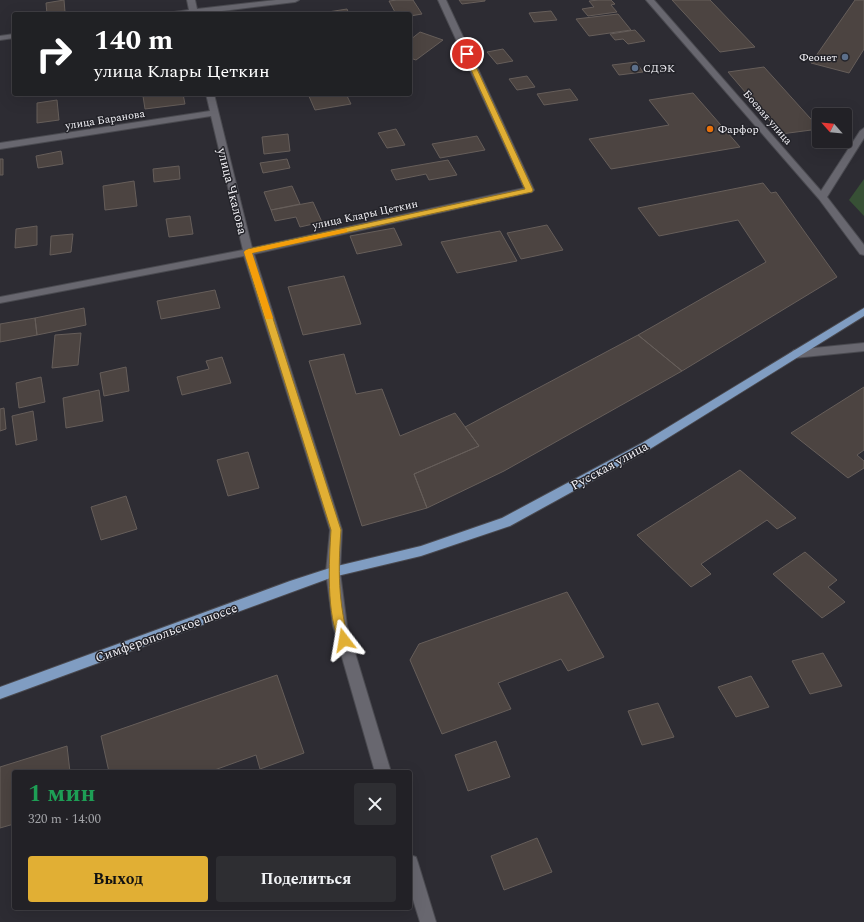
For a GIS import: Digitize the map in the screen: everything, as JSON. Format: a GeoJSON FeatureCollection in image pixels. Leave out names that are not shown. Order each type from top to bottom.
{"type":"FeatureCollection","features":[{"type":"Feature","properties":{"kind":"main road","name":"Русская улица"},"geometry":{"type":"LineString","coordinates":[[333,572],[422,551],[506,522],[646,446],[864,311]]}},
{"type":"Feature","properties":{"kind":"main road","name":"Симферопольское шоссе"},"geometry":{"type":"LineString","coordinates":[[0,693],[333,572]]}},
{"type":"Feature","properties":{"kind":"street"},"geometry":{"type":"LineString","coordinates":[[192,0],[194,12]]}},
{"type":"Feature","properties":{"kind":"street"},"geometry":{"type":"LineString","coordinates":[[202,12],[295,0]]}},
{"type":"Feature","properties":{"kind":"street","name":"улица Клары Цеткин"},"geometry":{"type":"LineString","coordinates":[[0,300],[248,252],[530,190],[442,0]]}},
{"type":"Feature","properties":{"kind":"street","name":"Боевая улица"},"geometry":{"type":"LineString","coordinates":[[650,0],[822,197],[864,252]]}},
{"type":"Feature","properties":{"kind":"street"},"geometry":{"type":"LineString","coordinates":[[0,38],[12,36]]}},
{"type":"Feature","properties":{"kind":"street","name":"улица Чкалова"},"geometry":{"type":"LineString","coordinates":[[210,96],[248,252],[336,530],[333,572],[340,626],[382,770]]}},
{"type":"Feature","properties":{"kind":"street","name":"улица Баранова"},"geometry":{"type":"LineString","coordinates":[[0,146],[214,113]]}},
{"type":"Feature","properties":{"kind":"street"},"geometry":{"type":"LineString","coordinates":[[822,197],[864,131]]}},
{"type":"Feature","properties":{"kind":"street"},"geometry":{"type":"LineString","coordinates":[[794,354],[864,347]]}},
{"type":"Feature","properties":{"kind":"street"},"geometry":{"type":"LineString","coordinates":[[412,870],[428,922]]}},
{"type":"Feature","properties":{"kind":"green space"},"geometry":{"type":"Polygon","coordinates":[[[864,179],[864,216],[849,200],[864,179]]]}},
{"type":"Feature","properties":{"kind":"building"},"geometry":{"type":"Polygon","coordinates":[[[64,0],[65,12],[47,12],[46,3],[64,0]]]}},
{"type":"Feature","properties":{"kind":"building"},"geometry":{"type":"Polygon","coordinates":[[[413,0],[422,14],[412,16],[412,12],[395,12],[389,1],[413,0]]]}},
{"type":"Feature","properties":{"kind":"building"},"geometry":{"type":"Polygon","coordinates":[[[459,0],[485,0],[485,1],[462,4],[459,0]]]}},
{"type":"Feature","properties":{"kind":"building"},"geometry":{"type":"Polygon","coordinates":[[[611,0],[615,4],[611,5],[617,12],[588,16],[582,9],[594,7],[589,1],[611,0]]]}},
{"type":"Feature","properties":{"kind":"building"},"geometry":{"type":"Polygon","coordinates":[[[672,0],[710,0],[755,47],[720,52],[672,0]]]}},
{"type":"Feature","properties":{"kind":"building"},"geometry":{"type":"Polygon","coordinates":[[[855,0],[864,0],[864,49],[849,73],[811,63],[855,0]]]}},
{"type":"Feature","properties":{"kind":"building"},"geometry":{"type":"Polygon","coordinates":[[[347,9],[348,12],[328,12],[347,9]]]}},
{"type":"Feature","properties":{"kind":"building"},"geometry":{"type":"Polygon","coordinates":[[[551,11],[557,20],[534,22],[529,13],[551,11]]]}},
{"type":"Feature","properties":{"kind":"building"},"geometry":{"type":"Polygon","coordinates":[[[618,14],[631,30],[589,36],[576,19],[618,14]]]}},
{"type":"Feature","properties":{"kind":"building"},"geometry":{"type":"Polygon","coordinates":[[[635,30],[645,41],[628,44],[623,39],[615,40],[610,34],[635,30]]]}},
{"type":"Feature","properties":{"kind":"building"},"geometry":{"type":"Polygon","coordinates":[[[420,32],[443,40],[416,60],[412,59],[412,38],[420,32]]]}},
{"type":"Feature","properties":{"kind":"building"},"geometry":{"type":"Polygon","coordinates":[[[503,49],[513,61],[497,64],[487,52],[503,49]]]}},
{"type":"Feature","properties":{"kind":"building"},"geometry":{"type":"Polygon","coordinates":[[[636,62],[643,72],[619,75],[612,65],[636,62]]]}},
{"type":"Feature","properties":{"kind":"building"},"geometry":{"type":"Polygon","coordinates":[[[764,67],[812,120],[812,130],[781,134],[728,72],[764,67]]]}},
{"type":"Feature","properties":{"kind":"building"},"geometry":{"type":"Polygon","coordinates":[[[527,76],[535,87],[517,90],[509,79],[527,76]]]}},
{"type":"Feature","properties":{"kind":"building"},"geometry":{"type":"Polygon","coordinates":[[[570,89],[578,100],[544,105],[537,94],[570,89]]]}},
{"type":"Feature","properties":{"kind":"building"},"geometry":{"type":"Polygon","coordinates":[[[693,93],[740,147],[611,169],[589,139],[669,125],[649,100],[693,93]]]}},
{"type":"Feature","properties":{"kind":"building"},"geometry":{"type":"Polygon","coordinates":[[[143,96],[183,96],[185,104],[145,109],[143,96]]]}},
{"type":"Feature","properties":{"kind":"building"},"geometry":{"type":"Polygon","coordinates":[[[309,96],[347,96],[351,104],[315,110],[309,96]]]}},
{"type":"Feature","properties":{"kind":"building"},"geometry":{"type":"Polygon","coordinates":[[[57,100],[59,120],[37,123],[37,103],[57,100]]]}},
{"type":"Feature","properties":{"kind":"building"},"geometry":{"type":"Polygon","coordinates":[[[396,129],[405,145],[387,148],[378,133],[396,129]]]}},
{"type":"Feature","properties":{"kind":"building"},"geometry":{"type":"Polygon","coordinates":[[[288,134],[290,151],[264,154],[262,137],[288,134]]]}},
{"type":"Feature","properties":{"kind":"building"},"geometry":{"type":"Polygon","coordinates":[[[477,136],[485,150],[440,158],[432,144],[477,136]]]}},
{"type":"Feature","properties":{"kind":"building"},"geometry":{"type":"Polygon","coordinates":[[[61,151],[63,164],[38,168],[36,156],[61,151]]]}},
{"type":"Feature","properties":{"kind":"building"},"geometry":{"type":"Polygon","coordinates":[[[0,159],[3,159],[3,175],[0,175],[0,159]]]}},
{"type":"Feature","properties":{"kind":"building"},"geometry":{"type":"Polygon","coordinates":[[[287,159],[290,168],[263,173],[260,163],[287,159]]]}},
{"type":"Feature","properties":{"kind":"building"},"geometry":{"type":"Polygon","coordinates":[[[448,160],[457,175],[429,180],[426,174],[396,180],[391,170],[448,160]]]}},
{"type":"Feature","properties":{"kind":"building"},"geometry":{"type":"Polygon","coordinates":[[[179,166],[180,179],[154,182],[153,169],[179,166]]]}},
{"type":"Feature","properties":{"kind":"building"},"geometry":{"type":"Polygon","coordinates":[[[134,181],[137,206],[105,210],[103,186],[134,181]]]}},
{"type":"Feature","properties":{"kind":"building"},"geometry":{"type":"Polygon","coordinates":[[[763,183],[771,193],[776,192],[837,277],[682,371],[638,335],[766,262],[738,220],[659,236],[638,208],[763,183]]]}},
{"type":"Feature","properties":{"kind":"building"},"geometry":{"type":"Polygon","coordinates":[[[292,186],[300,204],[271,210],[264,192],[292,186]]]}},
{"type":"Feature","properties":{"kind":"building"},"geometry":{"type":"Polygon","coordinates":[[[313,202],[322,222],[300,227],[296,217],[275,221],[271,210],[313,202]]]}},
{"type":"Feature","properties":{"kind":"building"},"geometry":{"type":"Polygon","coordinates":[[[190,216],[193,234],[169,237],[166,219],[190,216]]]}},
{"type":"Feature","properties":{"kind":"building"},"geometry":{"type":"Polygon","coordinates":[[[547,225],[563,250],[521,259],[507,233],[547,225]]]}},
{"type":"Feature","properties":{"kind":"building"},"geometry":{"type":"Polygon","coordinates":[[[37,226],[37,245],[15,248],[16,229],[37,226]]]}},
{"type":"Feature","properties":{"kind":"building"},"geometry":{"type":"Polygon","coordinates":[[[394,228],[402,245],[357,254],[350,236],[394,228]]]}},
{"type":"Feature","properties":{"kind":"building"},"geometry":{"type":"Polygon","coordinates":[[[500,231],[517,261],[457,273],[441,242],[500,231]]]}},
{"type":"Feature","properties":{"kind":"building"},"geometry":{"type":"Polygon","coordinates":[[[73,234],[71,252],[50,255],[51,236],[73,234]]]}},
{"type":"Feature","properties":{"kind":"building"},"geometry":{"type":"Polygon","coordinates":[[[344,276],[361,324],[303,335],[288,287],[344,276]]]}},
{"type":"Feature","properties":{"kind":"building"},"geometry":{"type":"Polygon","coordinates":[[[215,290],[220,308],[161,319],[157,301],[215,290]]]}},
{"type":"Feature","properties":{"kind":"building"},"geometry":{"type":"Polygon","coordinates":[[[84,308],[86,325],[37,335],[35,318],[84,308]]]}},
{"type":"Feature","properties":{"kind":"building"},"geometry":{"type":"Polygon","coordinates":[[[35,318],[37,335],[0,342],[0,324],[35,318]]]}},
{"type":"Feature","properties":{"kind":"building"},"geometry":{"type":"Polygon","coordinates":[[[81,333],[78,365],[52,368],[55,335],[81,333]]]}},
{"type":"Feature","properties":{"kind":"building"},"geometry":{"type":"Polygon","coordinates":[[[638,335],[682,371],[504,471],[427,508],[414,474],[479,446],[465,427],[638,335]]]}},
{"type":"Feature","properties":{"kind":"building"},"geometry":{"type":"Polygon","coordinates":[[[344,354],[356,394],[382,389],[400,436],[455,413],[479,446],[414,474],[427,508],[362,526],[309,361],[344,354]]]}},
{"type":"Feature","properties":{"kind":"building"},"geometry":{"type":"Polygon","coordinates":[[[222,357],[231,383],[182,395],[177,377],[209,369],[206,361],[222,357]]]}},
{"type":"Feature","properties":{"kind":"building"},"geometry":{"type":"Polygon","coordinates":[[[126,367],[129,391],[104,396],[100,373],[126,367]]]}},
{"type":"Feature","properties":{"kind":"building"},"geometry":{"type":"Polygon","coordinates":[[[41,377],[45,402],[19,408],[16,383],[41,377]]]}},
{"type":"Feature","properties":{"kind":"building"},"geometry":{"type":"Polygon","coordinates":[[[864,387],[864,450],[857,455],[864,461],[864,468],[848,478],[791,433],[864,387]]]}},
{"type":"Feature","properties":{"kind":"building"},"geometry":{"type":"Polygon","coordinates":[[[99,390],[103,421],[66,428],[63,398],[99,390]]]}},
{"type":"Feature","properties":{"kind":"building"},"geometry":{"type":"Polygon","coordinates":[[[4,408],[6,429],[0,431],[0,409],[4,408]]]}},
{"type":"Feature","properties":{"kind":"building"},"geometry":{"type":"Polygon","coordinates":[[[33,411],[37,440],[16,445],[12,416],[33,411]]]}},
{"type":"Feature","properties":{"kind":"building"},"geometry":{"type":"Polygon","coordinates":[[[248,452],[259,488],[228,496],[217,460],[248,452]]]}},
{"type":"Feature","properties":{"kind":"building"},"geometry":{"type":"Polygon","coordinates":[[[740,470],[796,518],[777,529],[767,520],[701,564],[711,574],[691,587],[637,535],[740,470]]]}},
{"type":"Feature","properties":{"kind":"building"},"geometry":{"type":"Polygon","coordinates":[[[126,496],[137,529],[101,540],[91,507],[126,496]]]}},
{"type":"Feature","properties":{"kind":"building"},"geometry":{"type":"Polygon","coordinates":[[[805,552],[837,580],[828,587],[845,602],[822,618],[773,574],[805,552]]]}},
{"type":"Feature","properties":{"kind":"building"},"geometry":{"type":"Polygon","coordinates":[[[567,592],[604,657],[568,671],[561,659],[498,683],[511,709],[442,734],[410,660],[419,644],[567,592]]]}},
{"type":"Feature","properties":{"kind":"building"},"geometry":{"type":"Polygon","coordinates":[[[823,653],[842,686],[810,694],[792,661],[823,653]]]}},
{"type":"Feature","properties":{"kind":"building"},"geometry":{"type":"Polygon","coordinates":[[[277,675],[304,753],[260,769],[256,755],[215,770],[109,770],[101,736],[277,675]]]}},
{"type":"Feature","properties":{"kind":"building"},"geometry":{"type":"Polygon","coordinates":[[[751,676],[769,707],[736,717],[718,687],[751,676]]]}},
{"type":"Feature","properties":{"kind":"building"},"geometry":{"type":"Polygon","coordinates":[[[658,703],[674,737],[642,745],[628,711],[658,703]]]}},
{"type":"Feature","properties":{"kind":"building"},"geometry":{"type":"Polygon","coordinates":[[[496,741],[510,777],[468,791],[455,755],[496,741]]]}},
{"type":"Feature","properties":{"kind":"building"},"geometry":{"type":"Polygon","coordinates":[[[67,746],[70,770],[12,770],[12,825],[0,828],[0,767],[67,746]]]}},
{"type":"Feature","properties":{"kind":"building"},"geometry":{"type":"Polygon","coordinates":[[[537,838],[552,872],[504,890],[491,856],[537,838]]]}},
{"type":"Feature","properties":{"kind":"slow traffic"},"geometry":{"type":"LineString","coordinates":[[269,318],[248,252],[345,231]]}},
{"type":"Feature","properties":{"kind":"place","name":"Феонет"},"geometry":{"type":"Point","coordinates":[845,57]}},
{"type":"Feature","properties":{"kind":"place","name":"СДЭК"},"geometry":{"type":"Point","coordinates":[635,68]}},
{"type":"Feature","properties":{"kind":"place","name":"Фарфор"},"geometry":{"type":"Point","coordinates":[710,129]}},
{"type":"Feature","properties":{"kind":"route"},"geometry":{"type":"LineString","coordinates":[[344,640],[340,626],[333,572],[336,530],[248,252],[530,190],[467,54]]}}]}
